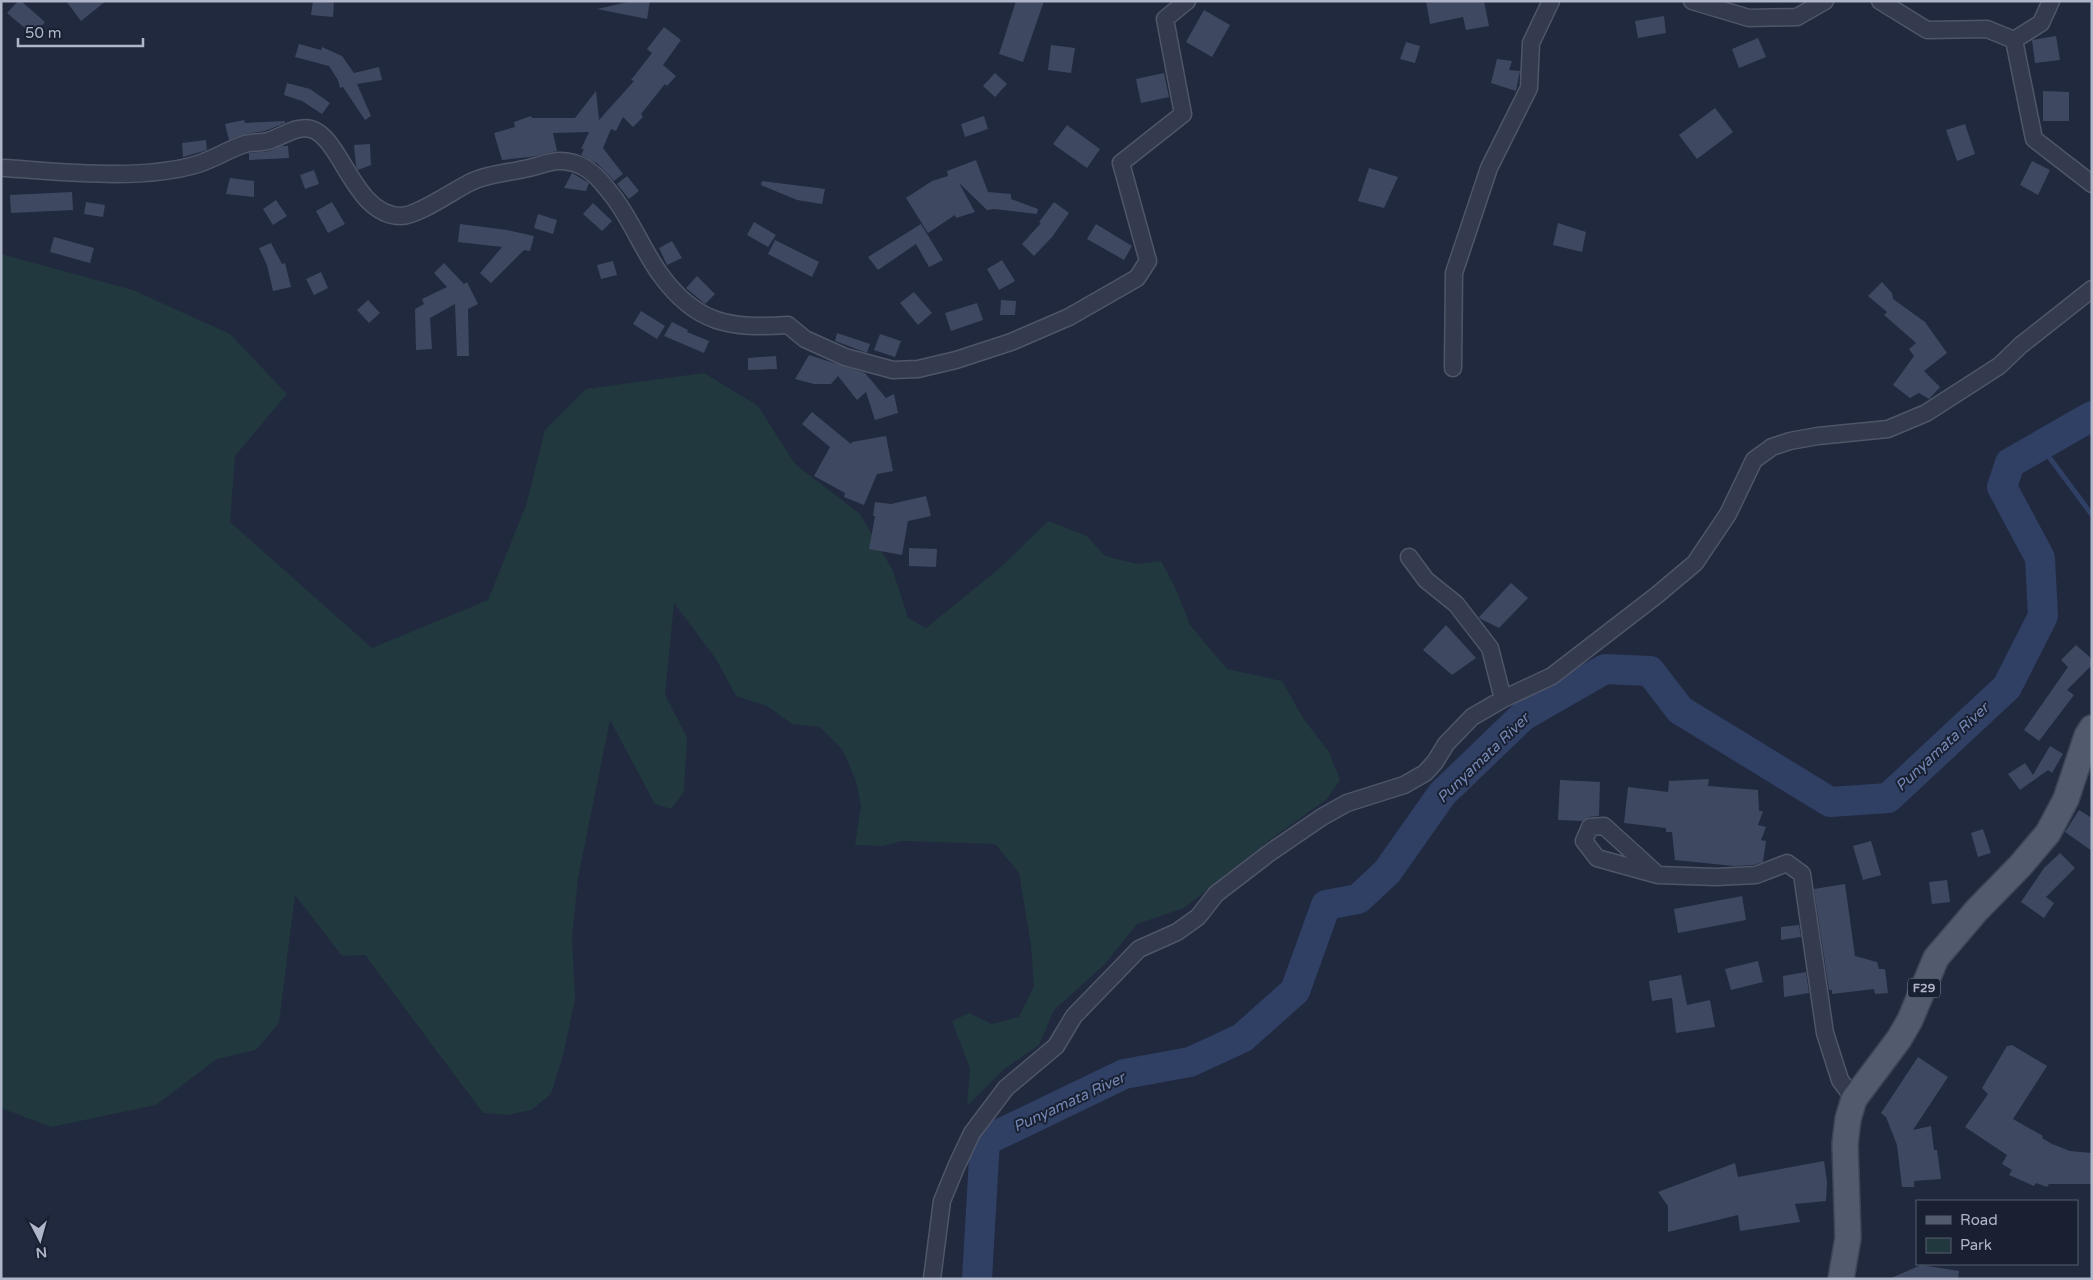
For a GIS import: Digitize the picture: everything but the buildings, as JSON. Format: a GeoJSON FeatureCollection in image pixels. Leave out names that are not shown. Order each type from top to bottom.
{"type":"FeatureCollection","features":[{"type":"Feature","properties":{"kind":"main road","name":"F29"},"geometry":{"type":"LineString","coordinates":[[1841,1279],[1848,1238],[1845,1144],[1848,1119],[1854,1099],[1899,1039],[1910,1020],[1936,958],[2048,833],[2066,799],[2087,736],[2092,728]]}},
{"type":"Feature","properties":{"kind":"street"},"geometry":{"type":"LineString","coordinates":[[6,168],[76,173],[163,171],[198,164],[244,144],[267,141],[295,130],[310,129],[320,134],[333,149],[352,181],[365,198],[382,210],[403,216],[426,207],[473,180],[546,163],[561,161],[575,164],[595,174],[618,202],[660,274],[685,302],[703,316],[740,326],[788,326],[805,339],[845,357],[893,370],[918,369],[956,360],[1011,342],[1069,317],[1137,278],[1148,261],[1121,163],[1183,114],[1166,19],[1187,1]]}},
{"type":"Feature","properties":{"kind":"street"},"geometry":{"type":"LineString","coordinates":[[1453,368],[1454,273],[1489,168],[1529,88],[1531,43],[1551,1]]}},
{"type":"Feature","properties":{"kind":"street"},"geometry":{"type":"LineString","coordinates":[[1692,1],[1749,18],[1798,17],[1825,1]]}},
{"type":"Feature","properties":{"kind":"street"},"geometry":{"type":"LineString","coordinates":[[1880,1],[1904,8],[1927,30],[1987,29],[2014,40]]}},
{"type":"Feature","properties":{"kind":"street"},"geometry":{"type":"LineString","coordinates":[[2014,40],[2041,23],[2051,1]]}},
{"type":"Feature","properties":{"kind":"street"},"geometry":{"type":"LineString","coordinates":[[2014,40],[2034,139],[2092,184]]}},
{"type":"Feature","properties":{"kind":"street"},"geometry":{"type":"LineString","coordinates":[[932,1279],[942,1201],[972,1133],[1006,1088],[1056,1046],[1074,1016],[1139,949],[1177,932],[1198,917],[1216,894],[1268,854],[1322,817],[1347,803],[1404,785],[1425,773],[1435,762],[1446,744],[1472,718],[1503,699],[1552,676],[1657,595],[1695,563],[1728,514],[1754,460],[1772,448],[1790,441],[1818,436],[1888,429],[1926,413],[1999,366],[2021,345],[2092,290]]}},
{"type":"Feature","properties":{"kind":"street"},"geometry":{"type":"LineString","coordinates":[[1409,557],[1426,580],[1456,604],[1490,648],[1503,699]]}},
{"type":"Feature","properties":{"kind":"street"},"geometry":{"type":"LineString","coordinates":[[1658,875],[1716,877],[1756,875],[1787,863],[1802,874],[1826,1033],[1840,1080],[1854,1099]]}},
{"type":"Feature","properties":{"kind":"green space"},"geometry":{"type":"Polygon","coordinates":[[[1,254],[133,290],[230,334],[287,394],[235,456],[230,522],[372,648],[488,600],[526,505],[545,430],[586,389],[704,373],[758,406],[795,464],[860,514],[893,571],[908,618],[926,628],[1001,567],[1048,521],[1087,536],[1105,556],[1137,564],[1161,561],[1175,587],[1190,625],[1227,669],[1282,681],[1303,718],[1329,752],[1340,780],[1327,799],[1267,842],[1184,908],[1137,924],[1104,965],[1054,1010],[1039,1045],[1003,1070],[967,1106],[970,1069],[952,1021],[969,1013],[992,1024],[1019,1017],[1034,986],[1031,945],[1019,873],[995,844],[902,841],[883,846],[855,845],[861,806],[856,781],[842,749],[820,727],[792,724],[767,706],[736,696],[716,659],[674,603],[665,695],[687,737],[684,792],[671,809],[655,804],[610,720],[578,878],[572,938],[575,999],[563,1056],[551,1094],[531,1110],[508,1115],[483,1113],[365,955],[342,956],[295,895],[279,1023],[256,1050],[217,1059],[156,1105],[51,1127],[1,1108],[1,254]]]}},
{"type":"Feature","properties":{"kind":"waterway","name":"Punyamata River"},"geometry":{"type":"LineString","coordinates":[[977,1279],[985,1141],[1124,1074],[1190,1062],[1242,1038],[1295,991],[1326,905],[1358,899],[1387,872],[1442,794],[1523,716],[1605,669],[1650,671],[1680,710],[1830,802],[1888,798],[2007,687],[2043,616],[2040,558],[2002,487],[2010,463],[2092,416]]}},
{"type":"Feature","properties":{"kind":"waterway"},"geometry":{"type":"LineString","coordinates":[[2041,446],[2092,515]]}}]}
